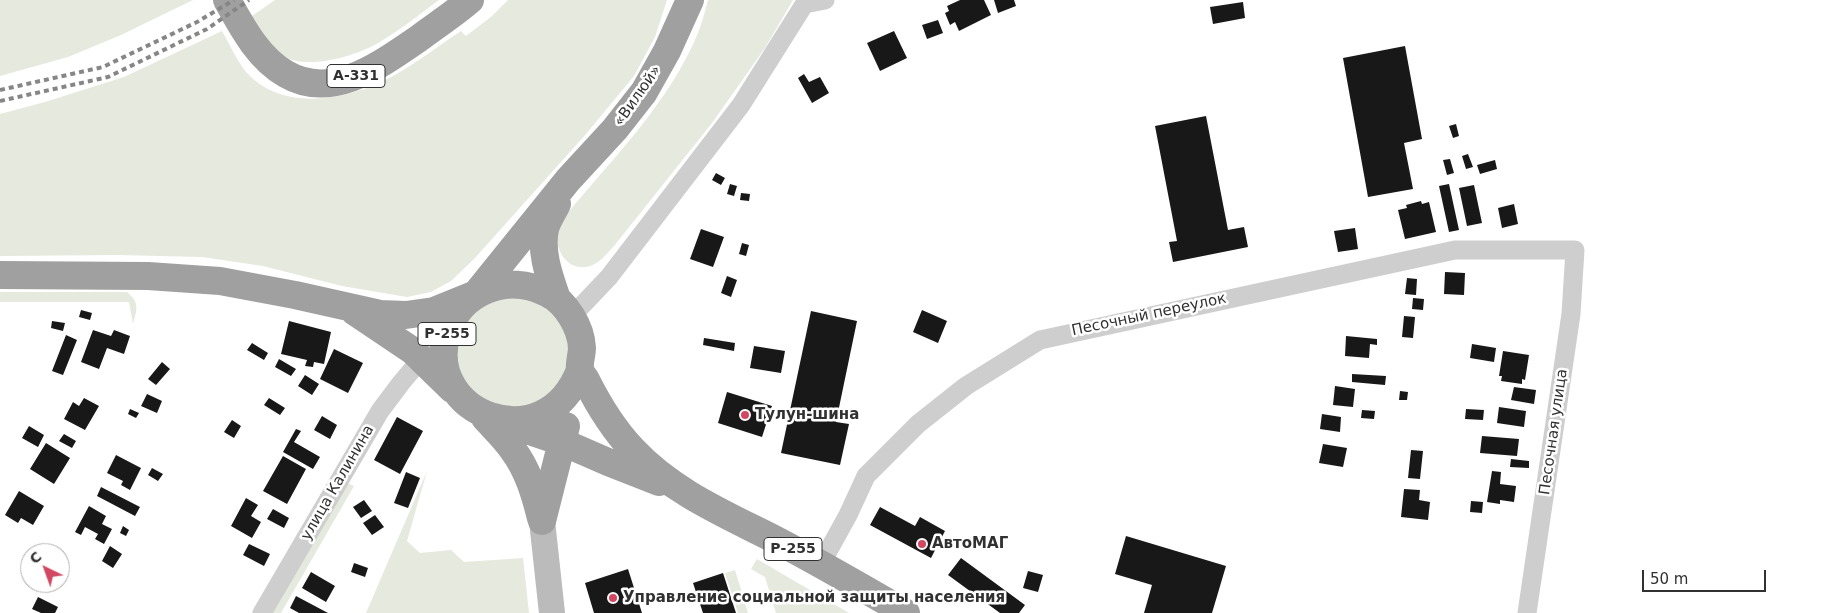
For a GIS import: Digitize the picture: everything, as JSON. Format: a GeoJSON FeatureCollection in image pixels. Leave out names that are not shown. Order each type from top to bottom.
{"type":"FeatureCollection","features":[{"type":"Feature","properties":{"kind":"highway","name":"А-331"},"geometry":{"type":"LineString","coordinates":[[227,0],[250,41],[278,69],[287,75],[305,82],[325,84],[345,81],[386,61],[470,0]]}},
{"type":"Feature","properties":{"kind":"highway","name":"«Вилюй»"},"geometry":{"type":"LineString","coordinates":[[568,180],[615,129],[644,92],[667,51],[690,0]]}},
{"type":"Feature","properties":{"kind":"highway"},"geometry":{"type":"LineString","coordinates":[[476,294],[568,180]]}},
{"type":"Feature","properties":{"kind":"highway"},"geometry":{"type":"LineString","coordinates":[[542,521],[577,376],[582,345],[579,333],[564,308],[547,269],[545,229],[568,180]]}},
{"type":"Feature","properties":{"kind":"highway","name":"Р-255"},"geometry":{"type":"LineString","coordinates":[[0,275],[148,276],[220,281],[380,314],[406,315],[434,311],[491,287],[517,284],[534,287],[549,294],[564,308]]}},
{"type":"Feature","properties":{"kind":"highway","name":"Р-255"},"geometry":{"type":"LineString","coordinates":[[476,294],[464,304],[452,322],[446,341],[445,362],[454,387],[471,405],[504,420],[517,421],[539,416],[560,403],[577,376],[616,430],[635,452],[678,488]]}},
{"type":"Feature","properties":{"kind":"highway","name":"Р-255"},"geometry":{"type":"LineString","coordinates":[[345,306],[422,359],[471,405],[511,425],[562,442],[608,462],[678,488],[821,564],[906,613]]}},
{"type":"Feature","properties":{"kind":"highway"},"geometry":{"type":"LineString","coordinates":[[471,405],[514,450],[535,492],[542,521]]}},
{"type":"Feature","properties":{"kind":"main road"},"geometry":{"type":"LineString","coordinates":[[542,521],[552,613]]}},
{"type":"Feature","properties":{"kind":"street"},"geometry":{"type":"LineString","coordinates":[[564,308],[608,277],[741,105],[806,2],[824,0]]}},
{"type":"Feature","properties":{"kind":"street","name":"Песочный переулок"},"geometry":{"type":"LineString","coordinates":[[821,564],[848,515],[866,476],[918,424],[959,392],[1040,340],[1456,250],[1575,250]]}},
{"type":"Feature","properties":{"kind":"street","name":"Песочная улица"},"geometry":{"type":"LineString","coordinates":[[1528,613],[1571,314],[1575,250]]}},
{"type":"Feature","properties":{"kind":"street","name":"улица Калинина"},"geometry":{"type":"LineString","coordinates":[[262,613],[380,411],[452,322]]}},
{"type":"Feature","properties":{"kind":"shaded area"},"geometry":{"type":"Polygon","coordinates":[[[0,0],[193,0],[121,35],[68,57],[0,76],[0,0]]]}},
{"type":"Feature","properties":{"kind":"shaded area"},"geometry":{"type":"Polygon","coordinates":[[[275,0],[439,0],[398,31],[373,46],[333,60],[305,62],[293,60],[277,51],[265,37],[252,16],[275,0]]]}},
{"type":"Feature","properties":{"kind":"shaded area"},"geometry":{"type":"Polygon","coordinates":[[[508,0],[667,0],[655,37],[634,76],[586,134],[474,259],[451,281],[431,292],[407,297],[342,286],[263,266],[202,257],[117,255],[0,256],[0,114],[124,77],[222,31],[244,69],[262,86],[280,94],[299,98],[338,96],[358,91],[393,76],[461,31],[466,36],[492,16],[508,0]]]}},
{"type":"Feature","properties":{"kind":"shaded area"},"geometry":{"type":"Polygon","coordinates":[[[708,0],[793,0],[765,48],[712,123],[614,246],[594,265],[582,267],[569,263],[560,252],[558,245],[557,237],[560,226],[566,215],[639,129],[672,83],[698,33],[708,0]]]}},
{"type":"Feature","properties":{"kind":"shaded area"},"geometry":{"type":"Polygon","coordinates":[[[0,292],[127,292],[136,303],[136,310],[133,324],[129,302],[0,302],[0,292]]]}},
{"type":"Feature","properties":{"kind":"shaded area"},"geometry":{"type":"Polygon","coordinates":[[[513,296],[524,297],[534,301],[552,313],[564,331],[568,341],[568,363],[564,373],[552,391],[534,403],[524,407],[513,408],[502,407],[492,403],[474,391],[462,373],[458,363],[457,352],[458,341],[462,331],[474,313],[492,301],[502,297],[513,296]]]}},
{"type":"Feature","properties":{"kind":"shaded area"},"geometry":{"type":"Polygon","coordinates":[[[427,471],[407,541],[420,553],[451,550],[464,562],[523,558],[529,613],[366,613],[427,471]]]}},
{"type":"Feature","properties":{"kind":"shaded area"},"geometry":{"type":"Polygon","coordinates":[[[345,482],[354,486],[281,613],[272,613],[345,482]]]}},
{"type":"Feature","properties":{"kind":"shaded area"},"geometry":{"type":"Polygon","coordinates":[[[757,559],[849,613],[776,613],[765,577],[751,569],[757,559]]]}},
{"type":"Feature","properties":{"kind":"shaded area"},"geometry":{"type":"Polygon","coordinates":[[[735,570],[748,613],[738,613],[725,573],[735,570]]]}},
{"type":"Feature","properties":{"kind":"building"},"geometry":{"type":"Polygon","coordinates":[[[960,0],[984,0],[991,15],[959,31],[955,22],[950,25],[945,13],[949,11],[947,6],[960,0]]]}},
{"type":"Feature","properties":{"kind":"building"},"geometry":{"type":"Polygon","coordinates":[[[994,0],[1014,0],[1016,6],[998,13],[994,0]]]}},
{"type":"Feature","properties":{"kind":"building"},"geometry":{"type":"Polygon","coordinates":[[[1243,2],[1245,18],[1213,24],[1210,7],[1243,2]]]}},
{"type":"Feature","properties":{"kind":"building"},"geometry":{"type":"Polygon","coordinates":[[[938,20],[943,33],[927,39],[922,25],[938,20]]]}},
{"type":"Feature","properties":{"kind":"building"},"geometry":{"type":"Polygon","coordinates":[[[894,31],[907,58],[880,71],[867,43],[894,31]]]}},
{"type":"Feature","properties":{"kind":"building"},"geometry":{"type":"Polygon","coordinates":[[[1405,46],[1422,139],[1404,143],[1413,189],[1368,197],[1343,58],[1405,46]]]}},
{"type":"Feature","properties":{"kind":"building"},"geometry":{"type":"Polygon","coordinates":[[[804,74],[809,82],[820,77],[829,93],[812,103],[798,78],[804,74]]]}},
{"type":"Feature","properties":{"kind":"building"},"geometry":{"type":"Polygon","coordinates":[[[1206,116],[1228,230],[1244,227],[1248,247],[1173,262],[1169,242],[1177,241],[1155,126],[1206,116]]]}},
{"type":"Feature","properties":{"kind":"building"},"geometry":{"type":"Polygon","coordinates":[[[1456,124],[1459,136],[1453,138],[1449,126],[1456,124]]]}},
{"type":"Feature","properties":{"kind":"building"},"geometry":{"type":"Polygon","coordinates":[[[1468,154],[1473,167],[1466,169],[1462,156],[1468,154]]]}},
{"type":"Feature","properties":{"kind":"building"},"geometry":{"type":"Polygon","coordinates":[[[1450,159],[1454,173],[1447,175],[1443,160],[1450,159]]]}},
{"type":"Feature","properties":{"kind":"building"},"geometry":{"type":"Polygon","coordinates":[[[1495,160],[1497,169],[1480,174],[1477,165],[1495,160]]]}},
{"type":"Feature","properties":{"kind":"building"},"geometry":{"type":"Polygon","coordinates":[[[716,173],[725,178],[721,185],[712,180],[716,173]]]}},
{"type":"Feature","properties":{"kind":"building"},"geometry":{"type":"Polygon","coordinates":[[[730,184],[737,186],[734,196],[727,194],[730,184]]]}},
{"type":"Feature","properties":{"kind":"building"},"geometry":{"type":"Polygon","coordinates":[[[1449,184],[1459,230],[1449,232],[1439,186],[1449,184]]]}},
{"type":"Feature","properties":{"kind":"building"},"geometry":{"type":"Polygon","coordinates":[[[1474,185],[1482,223],[1467,226],[1459,188],[1474,185]]]}},
{"type":"Feature","properties":{"kind":"building"},"geometry":{"type":"Polygon","coordinates":[[[741,193],[750,194],[749,201],[740,200],[741,193]]]}},
{"type":"Feature","properties":{"kind":"building"},"geometry":{"type":"Polygon","coordinates":[[[1421,201],[1422,204],[1429,202],[1436,232],[1405,239],[1398,210],[1407,208],[1406,205],[1421,201]]]}},
{"type":"Feature","properties":{"kind":"building"},"geometry":{"type":"Polygon","coordinates":[[[1514,204],[1518,224],[1502,228],[1498,208],[1514,204]]]}},
{"type":"Feature","properties":{"kind":"building"},"geometry":{"type":"Polygon","coordinates":[[[1355,228],[1358,249],[1338,252],[1334,231],[1355,228]]]}},
{"type":"Feature","properties":{"kind":"building"},"geometry":{"type":"Polygon","coordinates":[[[701,229],[724,237],[713,267],[690,259],[701,229]]]}},
{"type":"Feature","properties":{"kind":"building"},"geometry":{"type":"Polygon","coordinates":[[[742,243],[749,245],[746,256],[739,254],[742,243]]]}},
{"type":"Feature","properties":{"kind":"building"},"geometry":{"type":"Polygon","coordinates":[[[1445,272],[1465,273],[1464,295],[1444,294],[1445,272]]]}},
{"type":"Feature","properties":{"kind":"building"},"geometry":{"type":"Polygon","coordinates":[[[727,276],[737,280],[731,297],[721,293],[727,276]]]}},
{"type":"Feature","properties":{"kind":"building"},"geometry":{"type":"Polygon","coordinates":[[[1407,278],[1417,279],[1416,295],[1405,294],[1407,278]]]}},
{"type":"Feature","properties":{"kind":"building"},"geometry":{"type":"Polygon","coordinates":[[[1413,298],[1424,299],[1423,310],[1412,309],[1413,298]]]}},
{"type":"Feature","properties":{"kind":"building"},"geometry":{"type":"Polygon","coordinates":[[[81,310],[92,313],[90,320],[79,317],[81,310]]]}},
{"type":"Feature","properties":{"kind":"building"},"geometry":{"type":"Polygon","coordinates":[[[922,310],[947,321],[938,343],[913,332],[922,310]]]}},
{"type":"Feature","properties":{"kind":"building"},"geometry":{"type":"Polygon","coordinates":[[[811,311],[857,321],[836,422],[849,424],[840,465],[781,453],[811,311]]]}},
{"type":"Feature","properties":{"kind":"building"},"geometry":{"type":"Polygon","coordinates":[[[1404,316],[1415,317],[1413,338],[1402,337],[1404,316]]]}},
{"type":"Feature","properties":{"kind":"building"},"geometry":{"type":"Polygon","coordinates":[[[52,321],[65,323],[63,331],[51,328],[52,321]]]}},
{"type":"Feature","properties":{"kind":"building"},"geometry":{"type":"Polygon","coordinates":[[[289,321],[331,332],[324,364],[314,362],[313,367],[305,366],[307,360],[281,354],[289,321]]]}},
{"type":"Feature","properties":{"kind":"building"},"geometry":{"type":"Polygon","coordinates":[[[93,330],[111,336],[114,330],[130,336],[124,354],[107,348],[99,369],[81,362],[93,330]]]}},
{"type":"Feature","properties":{"kind":"building"},"geometry":{"type":"Polygon","coordinates":[[[66,335],[77,340],[63,375],[52,371],[66,335]]]}},
{"type":"Feature","properties":{"kind":"building"},"geometry":{"type":"Polygon","coordinates":[[[1346,336],[1377,339],[1377,345],[1370,344],[1369,358],[1345,356],[1346,336]]]}},
{"type":"Feature","properties":{"kind":"building"},"geometry":{"type":"Polygon","coordinates":[[[704,338],[735,343],[734,351],[703,345],[704,338]]]}},
{"type":"Feature","properties":{"kind":"building"},"geometry":{"type":"Polygon","coordinates":[[[252,343],[268,353],[264,360],[247,350],[252,343]]]}},
{"type":"Feature","properties":{"kind":"building"},"geometry":{"type":"Polygon","coordinates":[[[1472,344],[1496,348],[1494,362],[1470,358],[1472,344]]]}},
{"type":"Feature","properties":{"kind":"building"},"geometry":{"type":"Polygon","coordinates":[[[754,346],[785,351],[781,373],[750,368],[754,346]]]}},
{"type":"Feature","properties":{"kind":"building"},"geometry":{"type":"Polygon","coordinates":[[[334,349],[363,363],[348,393],[320,379],[334,349]]]}},
{"type":"Feature","properties":{"kind":"building"},"geometry":{"type":"Polygon","coordinates":[[[1503,351],[1529,355],[1525,380],[1522,379],[1522,384],[1501,381],[1502,376],[1499,376],[1503,351]]]}},
{"type":"Feature","properties":{"kind":"building"},"geometry":{"type":"Polygon","coordinates":[[[279,359],[296,369],[291,376],[275,367],[279,359]]]}},
{"type":"Feature","properties":{"kind":"building"},"geometry":{"type":"Polygon","coordinates":[[[162,362],[170,369],[156,385],[148,379],[162,362]]]}},
{"type":"Feature","properties":{"kind":"building"},"geometry":{"type":"Polygon","coordinates":[[[1352,374],[1386,376],[1385,385],[1352,382],[1352,374]]]}},
{"type":"Feature","properties":{"kind":"building"},"geometry":{"type":"Polygon","coordinates":[[[305,375],[319,384],[312,395],[298,386],[305,375]]]}},
{"type":"Feature","properties":{"kind":"building"},"geometry":{"type":"Polygon","coordinates":[[[1335,386],[1355,389],[1353,407],[1333,405],[1335,386]]]}},
{"type":"Feature","properties":{"kind":"building"},"geometry":{"type":"Polygon","coordinates":[[[1514,387],[1536,390],[1534,404],[1511,400],[1514,387]]]}},
{"type":"Feature","properties":{"kind":"building"},"geometry":{"type":"Polygon","coordinates":[[[1400,391],[1408,392],[1407,400],[1399,400],[1400,391]]]}},
{"type":"Feature","properties":{"kind":"building","name":"Тулун-шина"},"geometry":{"type":"Polygon","coordinates":[[[727,392],[772,406],[762,437],[718,423],[727,392]]]}},
{"type":"Feature","properties":{"kind":"building"},"geometry":{"type":"Polygon","coordinates":[[[147,394],[162,401],[157,413],[141,406],[147,394]]]}},
{"type":"Feature","properties":{"kind":"building"},"geometry":{"type":"Polygon","coordinates":[[[84,398],[99,406],[85,430],[64,419],[73,402],[79,406],[84,398]]]}},
{"type":"Feature","properties":{"kind":"building"},"geometry":{"type":"Polygon","coordinates":[[[269,398],[285,408],[280,415],[264,405],[269,398]]]}},
{"type":"Feature","properties":{"kind":"building"},"geometry":{"type":"Polygon","coordinates":[[[1499,407],[1526,411],[1524,427],[1497,423],[1499,407]]]}},
{"type":"Feature","properties":{"kind":"building"},"geometry":{"type":"Polygon","coordinates":[[[130,409],[139,413],[136,418],[128,414],[130,409]]]}},
{"type":"Feature","properties":{"kind":"building"},"geometry":{"type":"Polygon","coordinates":[[[1466,409],[1484,410],[1483,420],[1465,419],[1466,409]]]}},
{"type":"Feature","properties":{"kind":"building"},"geometry":{"type":"Polygon","coordinates":[[[1362,410],[1375,411],[1374,419],[1361,418],[1362,410]]]}},
{"type":"Feature","properties":{"kind":"building"},"geometry":{"type":"Polygon","coordinates":[[[1322,414],[1341,417],[1340,432],[1320,429],[1322,414]]]}},
{"type":"Feature","properties":{"kind":"building"},"geometry":{"type":"Polygon","coordinates":[[[322,416],[337,425],[330,439],[314,430],[322,416]]]}},
{"type":"Feature","properties":{"kind":"building"},"geometry":{"type":"Polygon","coordinates":[[[397,417],[423,431],[400,474],[374,460],[397,417]]]}},
{"type":"Feature","properties":{"kind":"building"},"geometry":{"type":"Polygon","coordinates":[[[232,420],[241,426],[234,438],[224,432],[232,420]]]}},
{"type":"Feature","properties":{"kind":"building"},"geometry":{"type":"Polygon","coordinates":[[[29,426],[44,435],[38,447],[22,438],[29,426]]]}},
{"type":"Feature","properties":{"kind":"building"},"geometry":{"type":"Polygon","coordinates":[[[296,429],[301,431],[294,442],[320,457],[313,469],[283,452],[296,429]]]}},
{"type":"Feature","properties":{"kind":"building"},"geometry":{"type":"Polygon","coordinates":[[[64,434],[76,441],[72,448],[59,441],[64,434]]]}},
{"type":"Feature","properties":{"kind":"building"},"geometry":{"type":"Polygon","coordinates":[[[1482,436],[1519,439],[1517,456],[1480,453],[1482,436]]]}},
{"type":"Feature","properties":{"kind":"building"},"geometry":{"type":"Polygon","coordinates":[[[46,443],[70,458],[54,484],[30,469],[46,443]]]}},
{"type":"Feature","properties":{"kind":"building"},"geometry":{"type":"Polygon","coordinates":[[[1323,444],[1347,448],[1343,467],[1319,463],[1323,444]]]}},
{"type":"Feature","properties":{"kind":"building"},"geometry":{"type":"Polygon","coordinates":[[[1411,450],[1423,451],[1420,479],[1408,478],[1411,450]]]}},
{"type":"Feature","properties":{"kind":"building"},"geometry":{"type":"Polygon","coordinates":[[[116,455],[141,468],[130,490],[121,485],[123,481],[107,473],[116,455]]]}},
{"type":"Feature","properties":{"kind":"building"},"geometry":{"type":"Polygon","coordinates":[[[283,456],[306,469],[287,504],[263,491],[283,456]]]}},
{"type":"Feature","properties":{"kind":"building"},"geometry":{"type":"Polygon","coordinates":[[[1511,459],[1529,461],[1529,468],[1510,467],[1511,459]]]}},
{"type":"Feature","properties":{"kind":"building"},"geometry":{"type":"Polygon","coordinates":[[[152,468],[163,474],[158,481],[148,475],[152,468]]]}},
{"type":"Feature","properties":{"kind":"building"},"geometry":{"type":"Polygon","coordinates":[[[1492,471],[1501,472],[1500,484],[1516,486],[1514,502],[1500,500],[1500,504],[1487,502],[1492,471]]]}},
{"type":"Feature","properties":{"kind":"building"},"geometry":{"type":"Polygon","coordinates":[[[406,472],[420,478],[408,508],[394,503],[406,472]]]}},
{"type":"Feature","properties":{"kind":"building"},"geometry":{"type":"Polygon","coordinates":[[[101,487],[140,507],[135,516],[97,496],[101,487]]]}},
{"type":"Feature","properties":{"kind":"building"},"geometry":{"type":"Polygon","coordinates":[[[1404,489],[1420,490],[1419,500],[1430,502],[1428,520],[1401,517],[1404,489]]]}},
{"type":"Feature","properties":{"kind":"building"},"geometry":{"type":"Polygon","coordinates":[[[19,491],[44,506],[33,525],[21,518],[18,523],[5,515],[19,491]]]}},
{"type":"Feature","properties":{"kind":"building"},"geometry":{"type":"Polygon","coordinates":[[[246,498],[258,505],[251,516],[261,522],[252,538],[231,526],[246,498]]]}},
{"type":"Feature","properties":{"kind":"building"},"geometry":{"type":"Polygon","coordinates":[[[364,500],[372,511],[361,518],[353,507],[364,500]]]}},
{"type":"Feature","properties":{"kind":"building"},"geometry":{"type":"Polygon","coordinates":[[[1471,501],[1483,502],[1482,513],[1470,512],[1471,501]]]}},
{"type":"Feature","properties":{"kind":"building"},"geometry":{"type":"Polygon","coordinates":[[[89,506],[106,516],[102,524],[112,529],[104,544],[95,539],[98,534],[85,527],[81,535],[75,532],[89,506]]]}},
{"type":"Feature","properties":{"kind":"building","name":"АвтоМАГ"},"geometry":{"type":"Polygon","coordinates":[[[880,507],[915,526],[920,517],[945,531],[931,558],[870,525],[880,507]]]}},
{"type":"Feature","properties":{"kind":"building"},"geometry":{"type":"Polygon","coordinates":[[[273,509],[289,518],[284,528],[267,519],[273,509]]]}},
{"type":"Feature","properties":{"kind":"building"},"geometry":{"type":"Polygon","coordinates":[[[375,515],[384,527],[372,535],[363,523],[375,515]]]}},
{"type":"Feature","properties":{"kind":"building"},"geometry":{"type":"Polygon","coordinates":[[[123,526],[129,530],[126,536],[120,533],[123,526]]]}},
{"type":"Feature","properties":{"kind":"building"},"geometry":{"type":"Polygon","coordinates":[[[1126,536],[1226,566],[1212,613],[1144,613],[1152,585],[1115,574],[1126,536]]]}},
{"type":"Feature","properties":{"kind":"building"},"geometry":{"type":"Polygon","coordinates":[[[249,544],[270,554],[264,566],[243,555],[249,544]]]}},
{"type":"Feature","properties":{"kind":"building"},"geometry":{"type":"Polygon","coordinates":[[[110,546],[122,554],[113,568],[102,561],[110,546]]]}},
{"type":"Feature","properties":{"kind":"building"},"geometry":{"type":"Polygon","coordinates":[[[961,558],[1025,605],[1019,613],[1000,613],[948,575],[961,558]]]}},
{"type":"Feature","properties":{"kind":"building"},"geometry":{"type":"Polygon","coordinates":[[[354,563],[368,568],[365,577],[351,572],[354,563]]]}},
{"type":"Feature","properties":{"kind":"building","name":"Управление социальной защиты населения"},"geometry":{"type":"Polygon","coordinates":[[[628,569],[642,613],[594,613],[585,583],[628,569]]]}},
{"type":"Feature","properties":{"kind":"building"},"geometry":{"type":"Polygon","coordinates":[[[1028,571],[1043,575],[1038,592],[1023,588],[1028,571]]]}},
{"type":"Feature","properties":{"kind":"building"},"geometry":{"type":"Polygon","coordinates":[[[311,572],[335,586],[326,602],[302,588],[311,572]]]}},
{"type":"Feature","properties":{"kind":"building"},"geometry":{"type":"Polygon","coordinates":[[[723,573],[736,613],[703,613],[693,583],[723,573]]]}},
{"type":"Feature","properties":{"kind":"building"},"geometry":{"type":"Polygon","coordinates":[[[296,596],[328,613],[299,613],[290,608],[296,596]]]}},
{"type":"Feature","properties":{"kind":"building"},"geometry":{"type":"Polygon","coordinates":[[[38,597],[58,607],[55,613],[41,613],[32,609],[38,597]]]}},
{"type":"Feature","properties":{"kind":"railway"},"geometry":{"type":"LineString","coordinates":[[0,90],[103,67],[197,22],[234,0]]}},
{"type":"Feature","properties":{"kind":"railway"},"geometry":{"type":"LineString","coordinates":[[0,101],[108,77],[207,29],[249,0]]}},
{"type":"Feature","properties":{"kind":"place","name":"Тулун-шина"},"geometry":{"type":"Point","coordinates":[745,415]}},
{"type":"Feature","properties":{"kind":"place","name":"АвтоМАГ"},"geometry":{"type":"Point","coordinates":[922,544]}},
{"type":"Feature","properties":{"kind":"place","name":"Управление социальной защиты населения"},"geometry":{"type":"Point","coordinates":[613,598]}}]}
